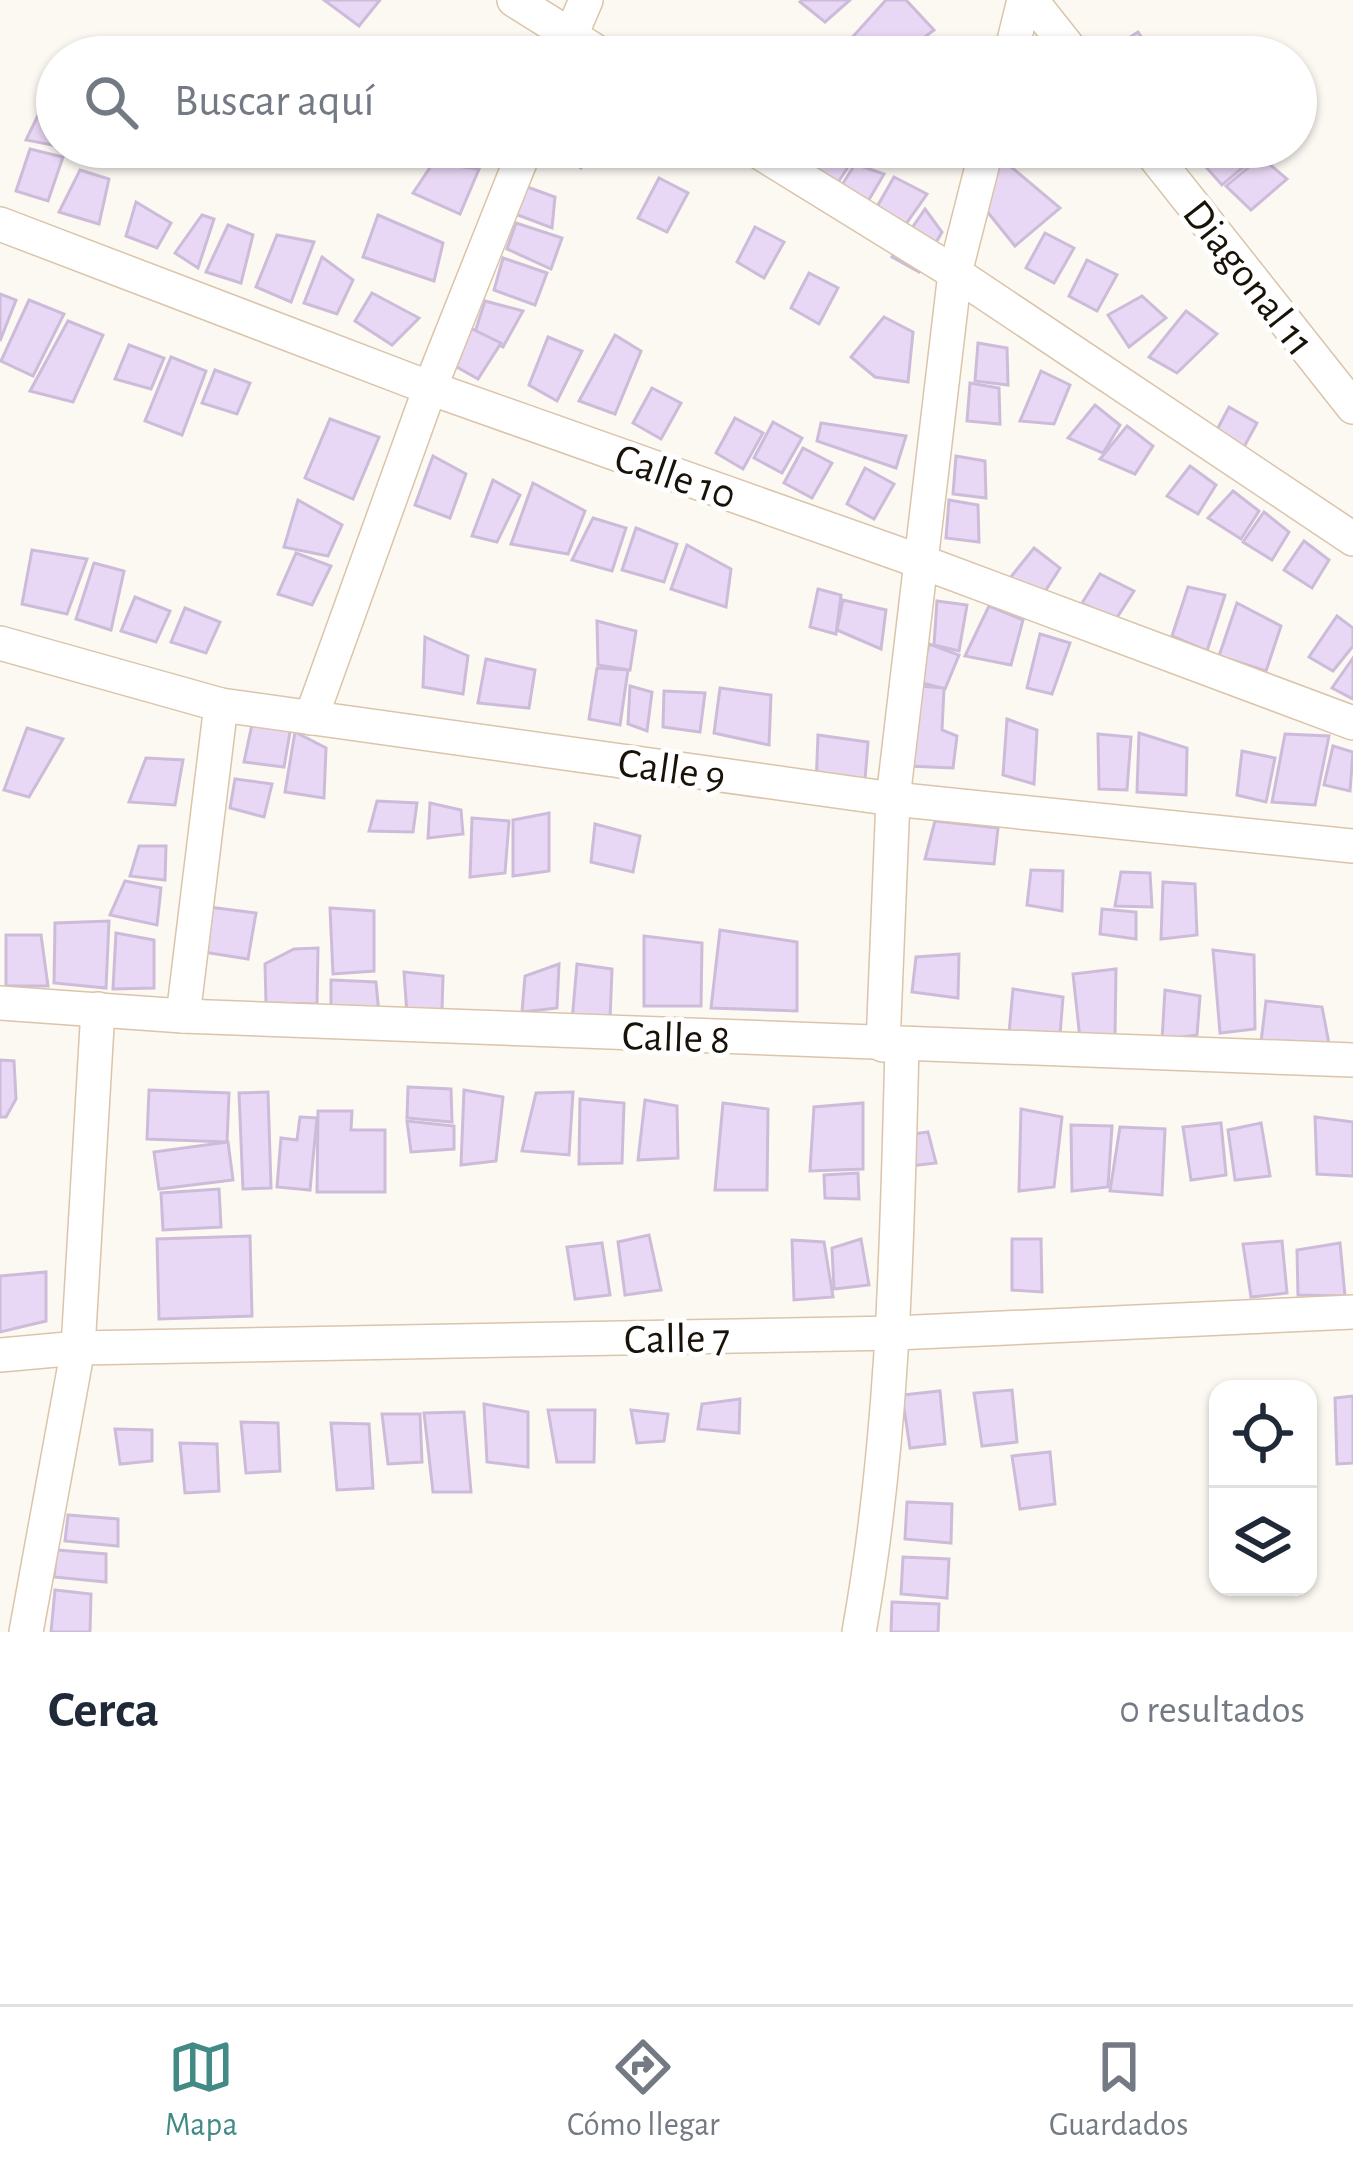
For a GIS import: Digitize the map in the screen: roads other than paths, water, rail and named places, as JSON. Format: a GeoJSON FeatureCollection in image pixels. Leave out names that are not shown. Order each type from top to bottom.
{"type":"FeatureCollection","features":[{"type":"Feature","properties":{"kind":"street"},"geometry":{"type":"LineString","coordinates":[[514,0],[555,36]]}},
{"type":"Feature","properties":{"kind":"street"},"geometry":{"type":"LineString","coordinates":[[570,36],[586,0]]}},
{"type":"Feature","properties":{"kind":"street"},"geometry":{"type":"LineString","coordinates":[[1017,36],[1028,0]]}},
{"type":"Feature","properties":{"kind":"street"},"geometry":{"type":"LineString","coordinates":[[1028,0],[1058,36]]}},
{"type":"Feature","properties":{"kind":"street"},"geometry":{"type":"LineString","coordinates":[[310,718],[430,388],[518,168]]}},
{"type":"Feature","properties":{"kind":"street"},"geometry":{"type":"LineString","coordinates":[[785,168],[955,273],[1350,532]]}},
{"type":"Feature","properties":{"kind":"street"},"geometry":{"type":"LineString","coordinates":[[859,1632],[871,1567],[895,1333],[893,799],[955,273],[982,168]]}},
{"type":"Feature","properties":{"kind":"street","name":"Diagonal 11"},"geometry":{"type":"LineString","coordinates":[[1164,168],[1353,406]]}},
{"type":"Feature","properties":{"kind":"street","name":"Calle 10"},"geometry":{"type":"LineString","coordinates":[[0,224],[430,388],[922,562],[1353,723]]}},
{"type":"Feature","properties":{"kind":"street","name":"Calle 9"},"geometry":{"type":"LineString","coordinates":[[0,643],[221,705],[893,799],[1353,846]]}},
{"type":"Feature","properties":{"kind":"street"},"geometry":{"type":"LineString","coordinates":[[183,1016],[221,705]]}},
{"type":"Feature","properties":{"kind":"street","name":"Calle 8"},"geometry":{"type":"LineString","coordinates":[[0,1003],[183,1016],[1353,1060]]}},
{"type":"Feature","properties":{"kind":"street"},"geometry":{"type":"LineString","coordinates":[[26,1632],[78,1348],[98,1009]]}},
{"type":"Feature","properties":{"kind":"street","name":"Calle 7"},"geometry":{"type":"LineString","coordinates":[[0,1355],[78,1348],[895,1333],[1353,1312]]}}]}
